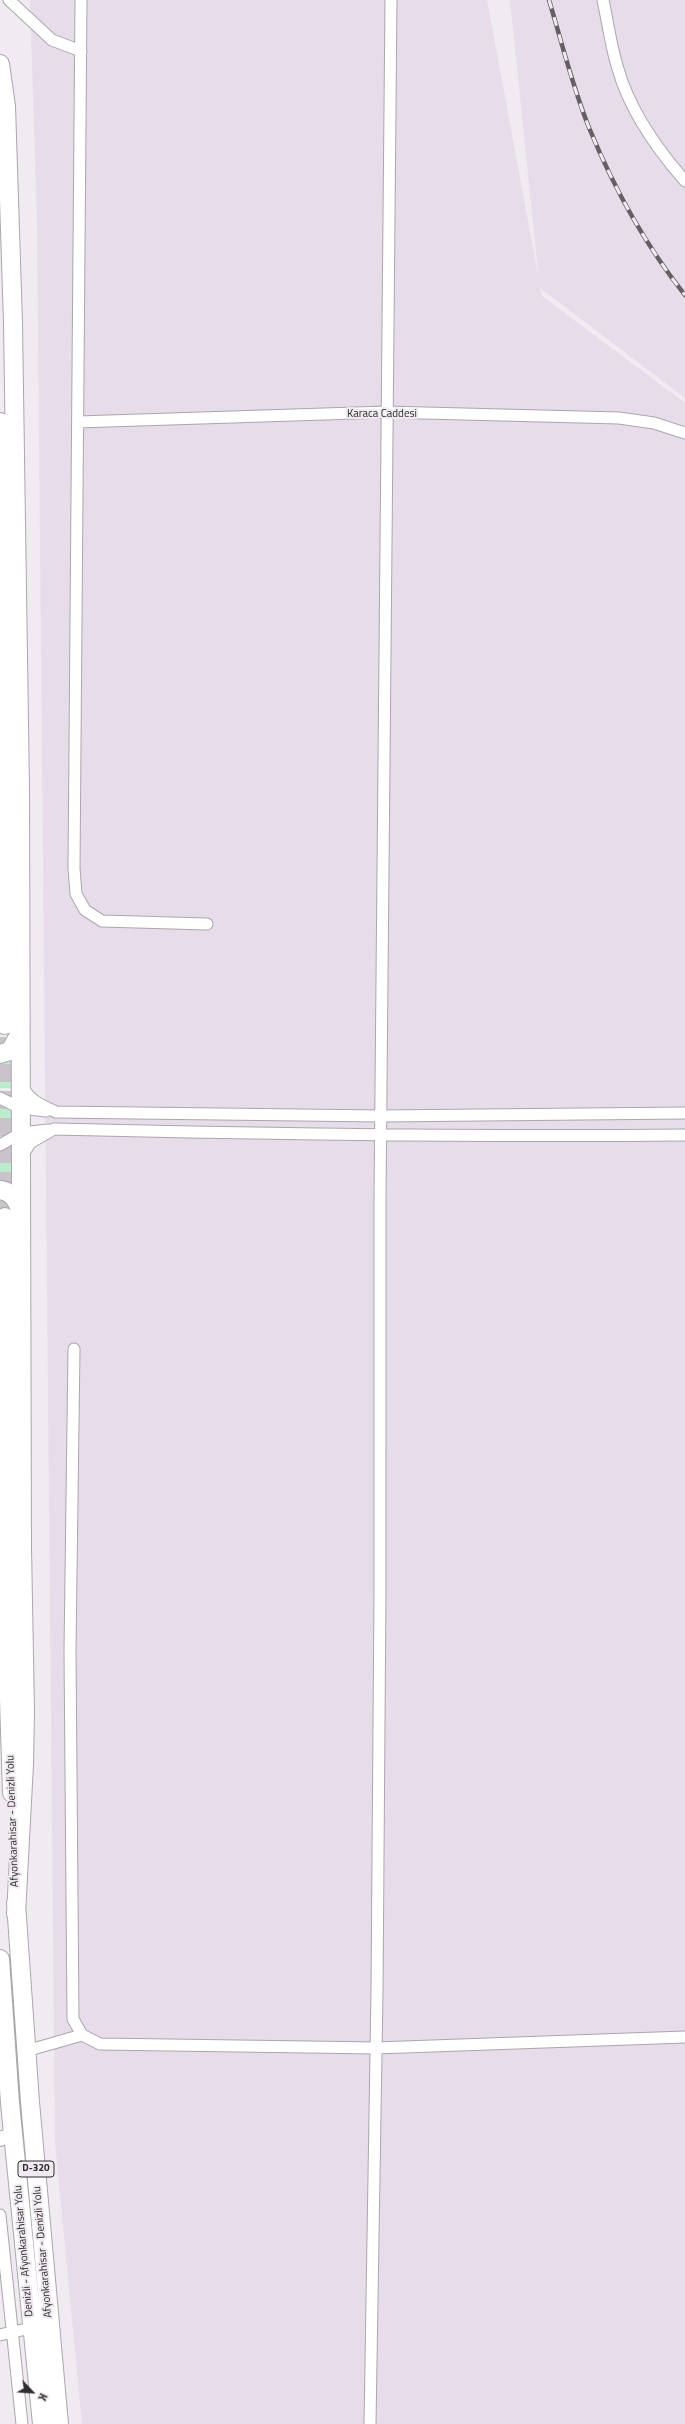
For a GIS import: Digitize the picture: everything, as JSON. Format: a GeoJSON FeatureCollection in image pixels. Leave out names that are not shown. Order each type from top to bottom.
{"type":"FeatureCollection","features":[{"type":"Feature","properties":{"kind":"highway"},"geometry":{"type":"LineString","coordinates":[[0,64],[6,106],[13,323],[20,789],[12,1029],[10,1051],[0,1054]]}},
{"type":"Feature","properties":{"kind":"highway"},"geometry":{"type":"LineString","coordinates":[[0,422],[12,1029]]}},
{"type":"Feature","properties":{"kind":"highway","name":"Afyonkarahisar - Denizli Yolu"},"geometry":{"type":"LineString","coordinates":[[12,1029],[20,1081],[21,1158],[13,1214],[6,1606],[16,1914],[26,2052],[59,2424]]}},
{"type":"Feature","properties":{"kind":"highway"},"geometry":{"type":"LineString","coordinates":[[0,1190],[7,1191],[15,1198],[13,1214]]}},
{"type":"Feature","properties":{"kind":"highway","name":"Denizli - Afyonkarahisar Yolu"},"geometry":{"type":"LineString","coordinates":[[0,1959],[7,2136],[42,2424]]}},
{"type":"Feature","properties":{"kind":"street"},"geometry":{"type":"LineString","coordinates":[[9,0],[52,40],[81,51]]}},
{"type":"Feature","properties":{"kind":"street"},"geometry":{"type":"LineString","coordinates":[[81,0],[74,868],[76,894],[86,910],[102,921],[207,924]]}},
{"type":"Feature","properties":{"kind":"street"},"geometry":{"type":"LineString","coordinates":[[370,2424],[376,2048],[380,1597],[380,1136],[382,1116],[386,412],[391,0]]}},
{"type":"Feature","properties":{"kind":"street"},"geometry":{"type":"LineString","coordinates":[[603,0],[618,69],[629,96],[657,146],[685,181]]}},
{"type":"Feature","properties":{"kind":"street","name":"Karaca Caddesi"},"geometry":{"type":"LineString","coordinates":[[78,422],[386,412],[619,418],[654,423],[685,433]]}},
{"type":"Feature","properties":{"kind":"street"},"geometry":{"type":"LineString","coordinates":[[20,1081],[27,1095],[35,1103],[56,1112]]}},
{"type":"Feature","properties":{"kind":"street"},"geometry":{"type":"LineString","coordinates":[[0,1098],[20,1108],[56,1112],[382,1116],[685,1113]]}},
{"type":"Feature","properties":{"kind":"street"},"geometry":{"type":"LineString","coordinates":[[21,1158],[30,1143],[54,1129]]}},
{"type":"Feature","properties":{"kind":"street"},"geometry":{"type":"LineString","coordinates":[[0,1145],[21,1133],[54,1129],[380,1136],[525,1137],[685,1135]]}},
{"type":"Feature","properties":{"kind":"street"},"geometry":{"type":"LineString","coordinates":[[74,1349],[70,1650],[73,2019],[82,2035],[100,2044],[376,2048],[685,2037]]}},
{"type":"Feature","properties":{"kind":"street"},"geometry":{"type":"LineString","coordinates":[[26,2052],[82,2035]]}},
{"type":"Feature","properties":{"kind":"street"},"geometry":{"type":"LineString","coordinates":[[0,2215],[22,2424]]}},
{"type":"Feature","properties":{"kind":"street"},"geometry":{"type":"LineString","coordinates":[[0,2335],[31,2328]]}},
{"type":"Feature","properties":{"kind":"shaded area"},"geometry":{"type":"Polygon","coordinates":[[[30,0],[487,0],[539,280],[510,0],[685,0],[685,398],[540,288],[542,296],[685,403],[685,2424],[82,2424],[55,2142],[37,222],[30,0]]]}},
{"type":"Feature","properties":{"kind":"green space"},"geometry":{"type":"Polygon","coordinates":[[[15,1054],[15,1088],[0,1088],[0,1059],[15,1054]]]}},
{"type":"Feature","properties":{"kind":"green space"},"geometry":{"type":"Polygon","coordinates":[[[0,1103],[6,1106],[10,1111],[14,1121],[10,1131],[6,1136],[0,1139],[0,1103]]]}},
{"type":"Feature","properties":{"kind":"green space"},"geometry":{"type":"Polygon","coordinates":[[[0,1155],[15,1155],[15,1191],[0,1184],[0,1155]]]}},
{"type":"Feature","properties":{"kind":"tunnel"},"geometry":{"type":"LineString","coordinates":[[5,1025],[5,1217]]}},
{"type":"Feature","properties":{"kind":"railway"},"geometry":{"type":"LineString","coordinates":[[549,0],[578,98],[599,152],[620,195],[644,237],[685,295]]}}]}
